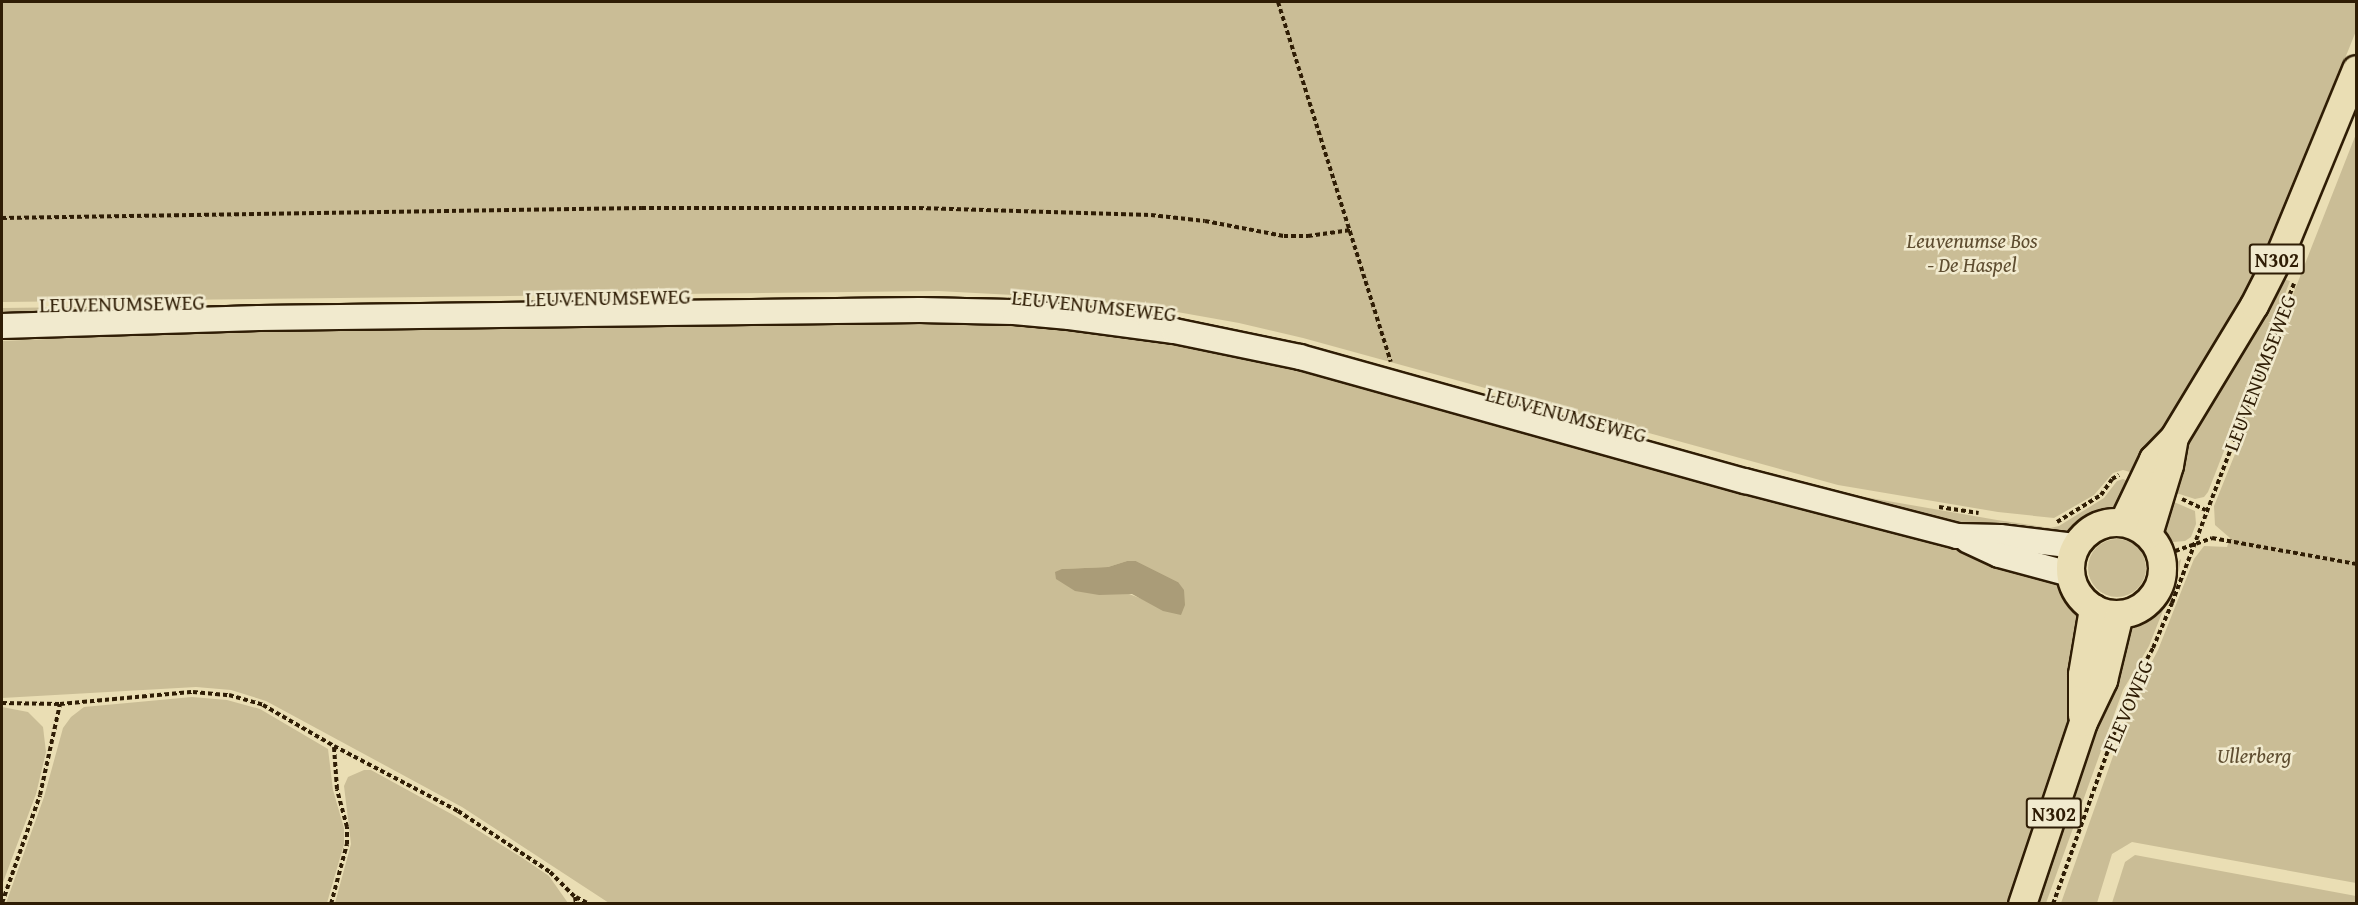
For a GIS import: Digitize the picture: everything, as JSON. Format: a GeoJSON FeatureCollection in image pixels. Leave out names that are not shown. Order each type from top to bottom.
{"type":"FeatureCollection","features":[{"type":"Feature","properties":{"kind":"main road","name":"LEUVENUMSEWEG"},"geometry":{"type":"LineString","coordinates":[[2154,545],[2153,459],[2174,437],[2227,353],[2278,256],[2356,69]]}},
{"type":"Feature","properties":{"kind":"main road","name":"LEUVENUMSEWEG"},"geometry":{"type":"LineString","coordinates":[[2,326],[294,318],[920,310],[1068,317],[1174,330],[1300,357],[1745,481],[1957,536],[1999,555],[2070,574]]}},
{"type":"Feature","properties":{"kind":"main road","name":"LEUVENUMSEWEG"},"geometry":{"type":"LineString","coordinates":[[2123,522],[2152,486]]}},
{"type":"Feature","properties":{"kind":"main road"},"geometry":{"type":"LineString","coordinates":[[2106,611],[2074,587],[2070,574],[2071,559],[2076,546],[2091,529],[2112,522],[2123,522],[2154,545]]}},
{"type":"Feature","properties":{"kind":"main road","name":"LEUVENUMSEWEG"},"geometry":{"type":"LineString","coordinates":[[1957,536],[2000,537],[2076,546]]}},
{"type":"Feature","properties":{"kind":"main road","name":"N302"},"geometry":{"type":"LineString","coordinates":[[2106,611],[2144,605],[2154,595],[2163,569],[2154,545]]}},
{"type":"Feature","properties":{"kind":"main road","name":"FLEVOWEG"},"geometry":{"type":"LineString","coordinates":[[2022,903],[2083,722],[2082,674],[2106,611]]}},
{"type":"Feature","properties":{"kind":"path"},"geometry":{"type":"LineString","coordinates":[[1278,2],[1392,366],[1381,363]]}},
{"type":"Feature","properties":{"kind":"path"},"geometry":{"type":"LineString","coordinates":[[2,218],[642,208],[919,208],[1151,215],[1205,221],[1284,236],[1308,236],[1351,230]]}},
{"type":"Feature","properties":{"kind":"path","name":"LEUVENUMSEWEG"},"geometry":{"type":"LineString","coordinates":[[2206,510],[2298,272]]}},
{"type":"Feature","properties":{"kind":"path"},"geometry":{"type":"LineString","coordinates":[[2050,523],[2066,518],[2096,499],[2112,479],[2119,475],[2152,486],[2206,510]]}},
{"type":"Feature","properties":{"kind":"path"},"geometry":{"type":"LineString","coordinates":[[1931,506],[1987,514]]}},
{"type":"Feature","properties":{"kind":"path","name":"FLEVOWEG"},"geometry":{"type":"LineString","coordinates":[[2053,903],[2129,692],[2153,648],[2195,545],[2206,510]]}},
{"type":"Feature","properties":{"kind":"path"},"geometry":{"type":"LineString","coordinates":[[2154,545],[2195,545],[2212,538],[2356,564]]}},
{"type":"Feature","properties":{"kind":"path"},"geometry":{"type":"LineString","coordinates":[[2,703],[60,704],[193,692],[230,695],[263,705],[334,746],[458,811],[550,872],[575,897],[590,903]]}},
{"type":"Feature","properties":{"kind":"path"},"geometry":{"type":"LineString","coordinates":[[2,903],[40,795],[60,704]]}},
{"type":"Feature","properties":{"kind":"path"},"geometry":{"type":"LineString","coordinates":[[331,903],[347,843],[347,827],[338,789],[334,746]]}},
{"type":"Feature","properties":{"kind":"path"},"geometry":{"type":"LineString","coordinates":[[575,897],[576,903]]}},
{"type":"Feature","properties":{"kind":"green space","name":"Leuvenumse Bos - De Haspel"},"geometry":{"type":"Polygon","coordinates":[[[2,2],[2356,2],[2356,31],[2267,253],[2217,345],[2161,428],[2137,474],[2123,470],[2113,473],[2094,495],[2054,518],[1998,512],[1838,485],[1303,338],[1239,323],[1166,310],[1071,298],[938,291],[2,302],[2,2]]]}},
{"type":"Feature","properties":{"kind":"green space","name":"Ullerberg"},"geometry":{"type":"Polygon","coordinates":[[[2356,134],[2356,883],[2132,842],[2112,854],[2097,903],[2061,903],[2135,694],[2158,650],[2194,559],[2204,546],[2227,547],[2230,538],[2215,525],[2214,506],[2235,454],[2246,414],[2356,134]]]}},
{"type":"Feature","properties":{"kind":"green space"},"geometry":{"type":"Polygon","coordinates":[[[2281,278],[2290,281],[2208,492],[2204,497],[2195,499],[2170,491],[2189,440],[2281,278]]]}},
{"type":"Feature","properties":{"kind":"green space"},"geometry":{"type":"Polygon","coordinates":[[[862,297],[1010,299],[1165,316],[1302,345],[1388,368],[1389,372],[1237,333],[561,305],[2,312],[2,308],[862,297]]]}},
{"type":"Feature","properties":{"kind":"green space"},"geometry":{"type":"Polygon","coordinates":[[[937,319],[1067,326],[1237,352],[2051,573],[2067,590],[2082,618],[2070,708],[2058,759],[2009,903],[609,903],[462,807],[266,701],[231,690],[196,687],[2,698],[2,341],[342,326],[937,319]],[[1127,561],[1108,567],[1062,569],[1145,600],[1178,582],[1136,561],[1127,561]]]}},
{"type":"Feature","properties":{"kind":"green space"},"geometry":{"type":"Polygon","coordinates":[[[1398,371],[1836,492],[1997,520],[2050,528],[2059,526],[2104,498],[2117,481],[2123,479],[2134,483],[2115,510],[2088,521],[2072,533],[2043,536],[1900,512],[1400,375],[1398,371]]]}},
{"type":"Feature","properties":{"kind":"green space"},"geometry":{"type":"Polygon","coordinates":[[[2167,499],[2195,511],[2196,524],[2191,537],[2185,541],[2173,542],[2162,537],[2159,526],[2167,499]]]}},
{"type":"Feature","properties":{"kind":"green space"},"geometry":{"type":"Polygon","coordinates":[[[2111,539],[2123,539],[2133,543],[2142,552],[2146,574],[2138,589],[2123,597],[2111,597],[2101,593],[2092,584],[2088,574],[2088,562],[2092,552],[2101,543],[2111,539]]]}},
{"type":"Feature","properties":{"kind":"green space"},"geometry":{"type":"Polygon","coordinates":[[[2181,559],[2179,570],[2149,646],[2123,690],[2046,903],[2036,904],[2128,623],[2158,602],[2169,582],[2171,568],[2181,559]]]}},
{"type":"Feature","properties":{"kind":"green space"},"geometry":{"type":"Polygon","coordinates":[[[192,697],[227,700],[260,709],[328,749],[333,790],[344,828],[344,844],[327,903],[6,903],[44,797],[63,728],[71,717],[84,707],[192,697]]]}},
{"type":"Feature","properties":{"kind":"green space"},"geometry":{"type":"Polygon","coordinates":[[[2,707],[28,712],[43,727],[46,752],[36,794],[2,885],[2,707]]]}},
{"type":"Feature","properties":{"kind":"green space"},"geometry":{"type":"Polygon","coordinates":[[[364,770],[371,770],[455,816],[521,857],[549,876],[568,903],[335,903],[351,844],[344,786],[348,777],[364,770]]]}},
{"type":"Feature","properties":{"kind":"green space"},"geometry":{"type":"Polygon","coordinates":[[[2135,855],[2356,896],[2356,903],[2112,903],[2125,862],[2135,855]]]}},
{"type":"Feature","properties":{"kind":"shaded area"},"geometry":{"type":"Polygon","coordinates":[[[1127,561],[1136,561],[1178,582],[1184,590],[1185,605],[1181,615],[1163,611],[1132,594],[1099,595],[1075,591],[1056,579],[1055,572],[1062,569],[1108,567],[1127,561]]]}}]}
